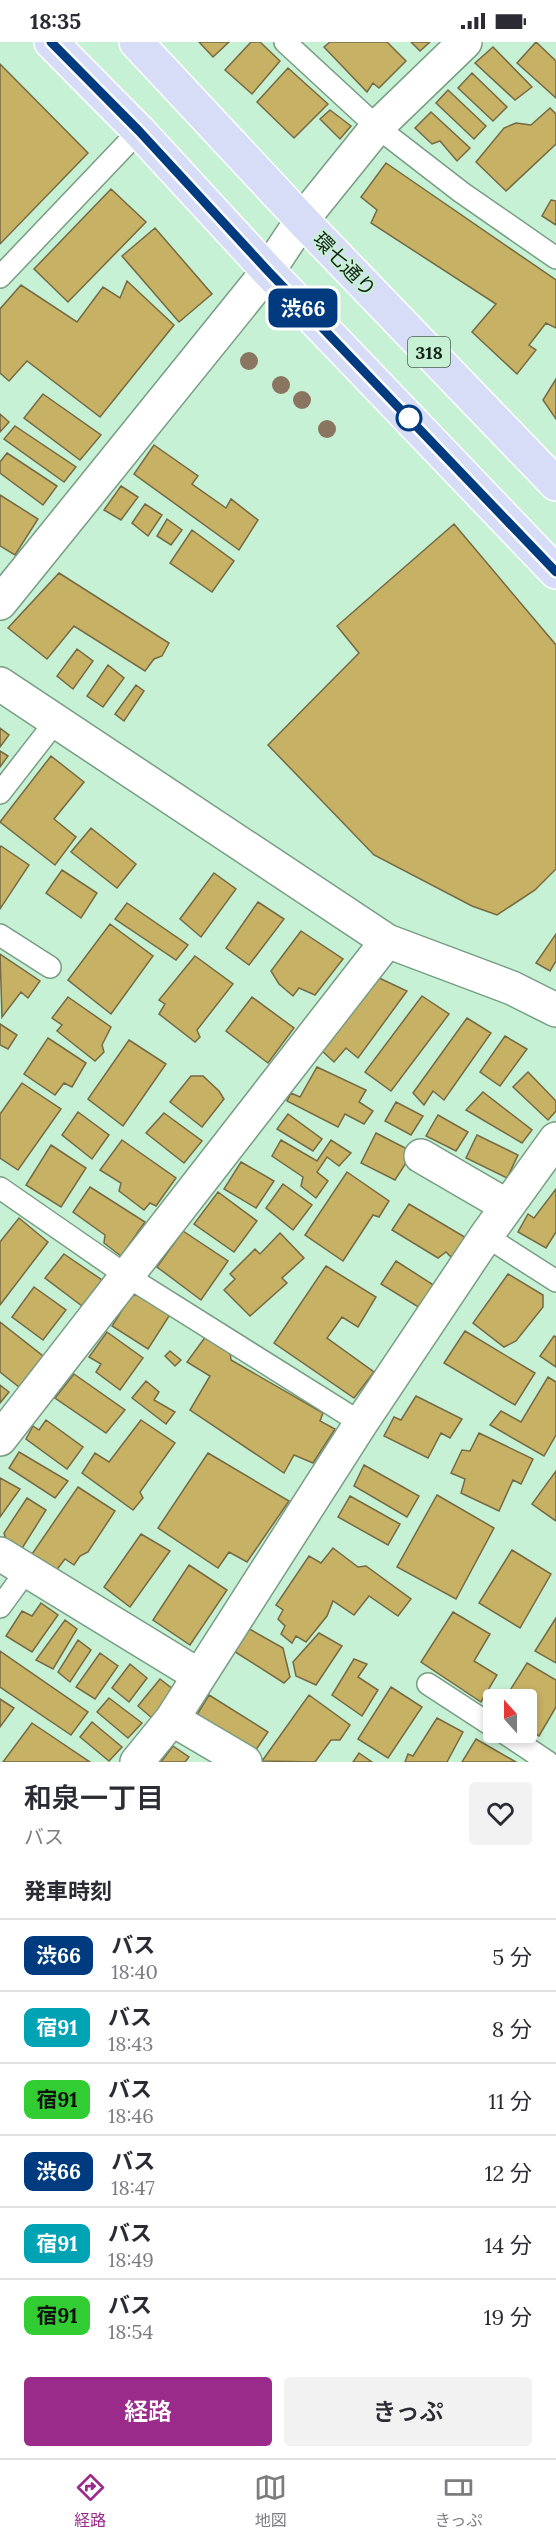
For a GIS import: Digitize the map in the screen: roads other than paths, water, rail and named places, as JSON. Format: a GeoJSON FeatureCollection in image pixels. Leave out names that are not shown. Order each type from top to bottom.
{"type":"FeatureCollection","features":[{"type":"Feature","properties":{"kind":"main road"},"geometry":{"type":"LineString","coordinates":[[51,42],[139,131],[268,271],[556,572]]}},
{"type":"Feature","properties":{"kind":"main road","name":"環七通り"},"geometry":{"type":"LineString","coordinates":[[136,42],[302,220],[556,484]]}},
{"type":"Feature","properties":{"kind":"street"},"geometry":{"type":"LineString","coordinates":[[0,603],[268,271],[302,220],[377,128],[465,42]]}},
{"type":"Feature","properties":{"kind":"street"},"geometry":{"type":"LineString","coordinates":[[0,684],[387,941],[512,988],[556,1010]]}},
{"type":"Feature","properties":{"kind":"street"},"geometry":{"type":"LineString","coordinates":[[0,1438],[387,941]]}},
{"type":"Feature","properties":{"kind":"street"},"geometry":{"type":"LineString","coordinates":[[137,1762],[172,1719],[361,1423],[486,1236],[556,1139]]}},
{"type":"Feature","properties":{"kind":"street"},"geometry":{"type":"LineString","coordinates":[[420,1156],[507,1206]]}},
{"type":"Feature","properties":{"kind":"street"},"geometry":{"type":"LineString","coordinates":[[14,1562],[198,1675]]}},
{"type":"Feature","properties":{"kind":"street"},"geometry":{"type":"LineString","coordinates":[[172,1719],[245,1762]]}},
{"type":"Feature","properties":{"kind":"lane"},"geometry":{"type":"LineString","coordinates":[[285,42],[377,128],[461,192],[556,258]]}},
{"type":"Feature","properties":{"kind":"lane"},"geometry":{"type":"LineString","coordinates":[[0,277],[139,131]]}},
{"type":"Feature","properties":{"kind":"lane"},"geometry":{"type":"LineString","coordinates":[[0,793],[56,721]]}},
{"type":"Feature","properties":{"kind":"lane"},"geometry":{"type":"LineString","coordinates":[[0,935],[50,967]]}},
{"type":"Feature","properties":{"kind":"lane"},"geometry":{"type":"LineString","coordinates":[[3,1197],[361,1423]]}},
{"type":"Feature","properties":{"kind":"lane"},"geometry":{"type":"LineString","coordinates":[[486,1236],[556,1281]]}},
{"type":"Feature","properties":{"kind":"lane"},"geometry":{"type":"LineString","coordinates":[[0,1607],[14,1562]]}},
{"type":"Feature","properties":{"kind":"lane"},"geometry":{"type":"LineString","coordinates":[[428,1684],[483,1719]]}},
{"type":"Feature","properties":{"kind":"lane"},"geometry":{"type":"LineString","coordinates":[[520,1743],[549,1762],[556,1751]]}}]}
